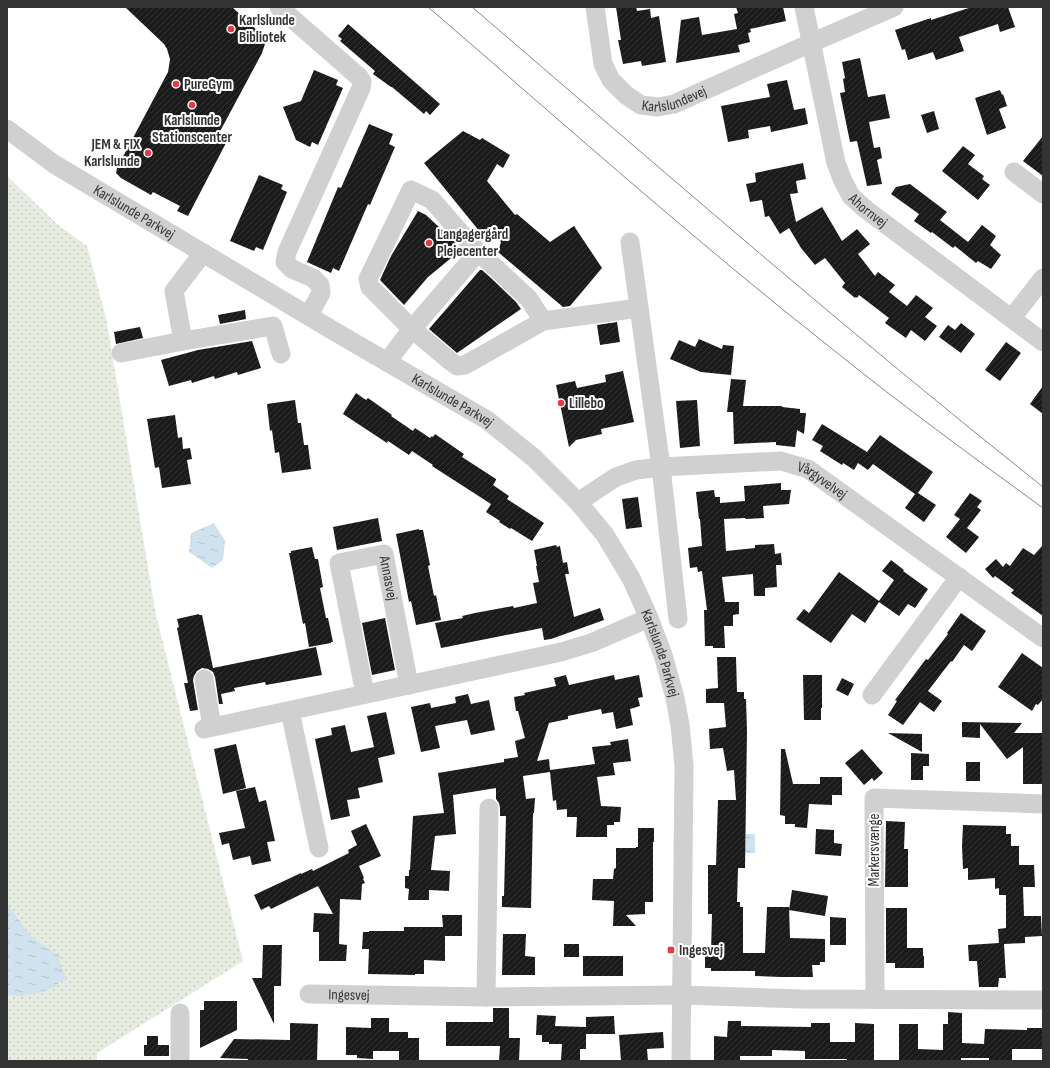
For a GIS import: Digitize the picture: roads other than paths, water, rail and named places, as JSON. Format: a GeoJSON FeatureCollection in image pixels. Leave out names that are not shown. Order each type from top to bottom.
{"type":"FeatureCollection","features":[{"type":"Feature","properties":{"kind":"street"},"geometry":{"type":"LineString","coordinates":[[279,7],[359,77],[362,82],[361,88],[287,252],[285,262],[292,268],[313,278],[320,285],[321,293],[309,315]]}},
{"type":"Feature","properties":{"kind":"street","name":"Karlslundevej"},"geometry":{"type":"LineString","coordinates":[[595,7],[603,64],[611,80],[626,95],[641,105],[658,107],[674,104],[894,7]]}},
{"type":"Feature","properties":{"kind":"street","name":"Ahornvej"},"geometry":{"type":"LineString","coordinates":[[804,7],[836,164],[851,196],[864,208],[1043,342]]}},
{"type":"Feature","properties":{"kind":"street","name":"Karlslunde Parkvej"},"geometry":{"type":"LineString","coordinates":[[7,129],[54,164],[202,253],[487,420],[534,458],[578,502],[605,535],[631,578],[649,618],[663,655],[675,698],[680,725],[684,766],[681,1061]]}},
{"type":"Feature","properties":{"kind":"street"},"geometry":{"type":"LineString","coordinates":[[1014,172],[1043,194]]}},
{"type":"Feature","properties":{"kind":"street"},"geometry":{"type":"LineString","coordinates":[[543,321],[529,299],[478,252],[432,200],[411,190],[368,279],[370,287],[412,330],[457,366],[465,365],[543,321],[639,308]]}},
{"type":"Feature","properties":{"kind":"street"},"geometry":{"type":"LineString","coordinates":[[630,242],[661,467],[678,619]]}},
{"type":"Feature","properties":{"kind":"street"},"geometry":{"type":"LineString","coordinates":[[387,362],[478,252]]}},
{"type":"Feature","properties":{"kind":"street"},"geometry":{"type":"LineString","coordinates":[[183,341],[174,291],[202,253]]}},
{"type":"Feature","properties":{"kind":"street"},"geometry":{"type":"LineString","coordinates":[[1012,318],[1043,278]]}},
{"type":"Feature","properties":{"kind":"street"},"geometry":{"type":"LineString","coordinates":[[121,353],[273,326],[281,354]]}},
{"type":"Feature","properties":{"kind":"street","name":"Vårgyvelvej"},"geometry":{"type":"LineString","coordinates":[[578,502],[616,477],[636,470],[661,467],[781,462],[808,469],[1043,638]]}},
{"type":"Feature","properties":{"kind":"street","name":"Annasvej"},"geometry":{"type":"LineString","coordinates":[[364,694],[339,563],[384,554],[409,685]]}},
{"type":"Feature","properties":{"kind":"street"},"geometry":{"type":"LineString","coordinates":[[872,695],[958,577]]}},
{"type":"Feature","properties":{"kind":"street"},"geometry":{"type":"LineString","coordinates":[[204,679],[208,728],[568,650],[591,643],[649,618]]}},
{"type":"Feature","properties":{"kind":"street"},"geometry":{"type":"LineString","coordinates":[[290,711],[319,848]]}},
{"type":"Feature","properties":{"kind":"street","name":"Markersvænge"},"geometry":{"type":"LineString","coordinates":[[875,999],[874,798],[1043,804]]}},
{"type":"Feature","properties":{"kind":"street"},"geometry":{"type":"LineString","coordinates":[[486,997],[489,808]]}},
{"type":"Feature","properties":{"kind":"street","name":"Ingesvej"},"geometry":{"type":"LineString","coordinates":[[309,994],[486,997],[682,995]]}},
{"type":"Feature","properties":{"kind":"street"},"geometry":{"type":"LineString","coordinates":[[682,995],[802,998],[1043,1000]]}},
{"type":"Feature","properties":{"kind":"street"},"geometry":{"type":"LineString","coordinates":[[180,1013],[180,1061]]}},
{"type":"Feature","properties":{"kind":"water"},"geometry":{"type":"Polygon","coordinates":[[[214,523],[225,541],[223,560],[212,568],[189,552],[191,533],[214,523]]]}},
{"type":"Feature","properties":{"kind":"water"},"geometry":{"type":"Polygon","coordinates":[[[746,834],[755,834],[755,853],[745,853],[746,834]]]}},
{"type":"Feature","properties":{"kind":"water"},"geometry":{"type":"Polygon","coordinates":[[[7,904],[31,936],[60,957],[59,960],[67,980],[60,982],[55,987],[38,993],[22,996],[7,995],[7,904]]]}},
{"type":"Feature","properties":{"kind":"tram line"},"geometry":{"type":"LineString","coordinates":[[428,7],[732,268],[912,412],[1043,508]]}},
{"type":"Feature","properties":{"kind":"tram line"},"geometry":{"type":"LineString","coordinates":[[472,7],[826,310],[1043,487]]}},
{"type":"Feature","properties":{"kind":"place","name":"Karlslunde Bibliotek"},"geometry":{"type":"Point","coordinates":[231,29]}},
{"type":"Feature","properties":{"kind":"place","name":"PureGym"},"geometry":{"type":"Point","coordinates":[176,84]}},
{"type":"Feature","properties":{"kind":"place","name":"Karlslunde Stationscenter"},"geometry":{"type":"Point","coordinates":[192,105]}},
{"type":"Feature","properties":{"kind":"place","name":"JEM & FIX Karlslunde"},"geometry":{"type":"Point","coordinates":[148,153]}},
{"type":"Feature","properties":{"kind":"place","name":"Langagergård Plejecenter"},"geometry":{"type":"Point","coordinates":[429,243]}},
{"type":"Feature","properties":{"kind":"place","name":"Lillebo"},"geometry":{"type":"Point","coordinates":[561,403]}},
{"type":"Feature","properties":{"kind":"place","name":"Ingesvej"},"geometry":{"type":"Point","coordinates":[671,950]}}]}
